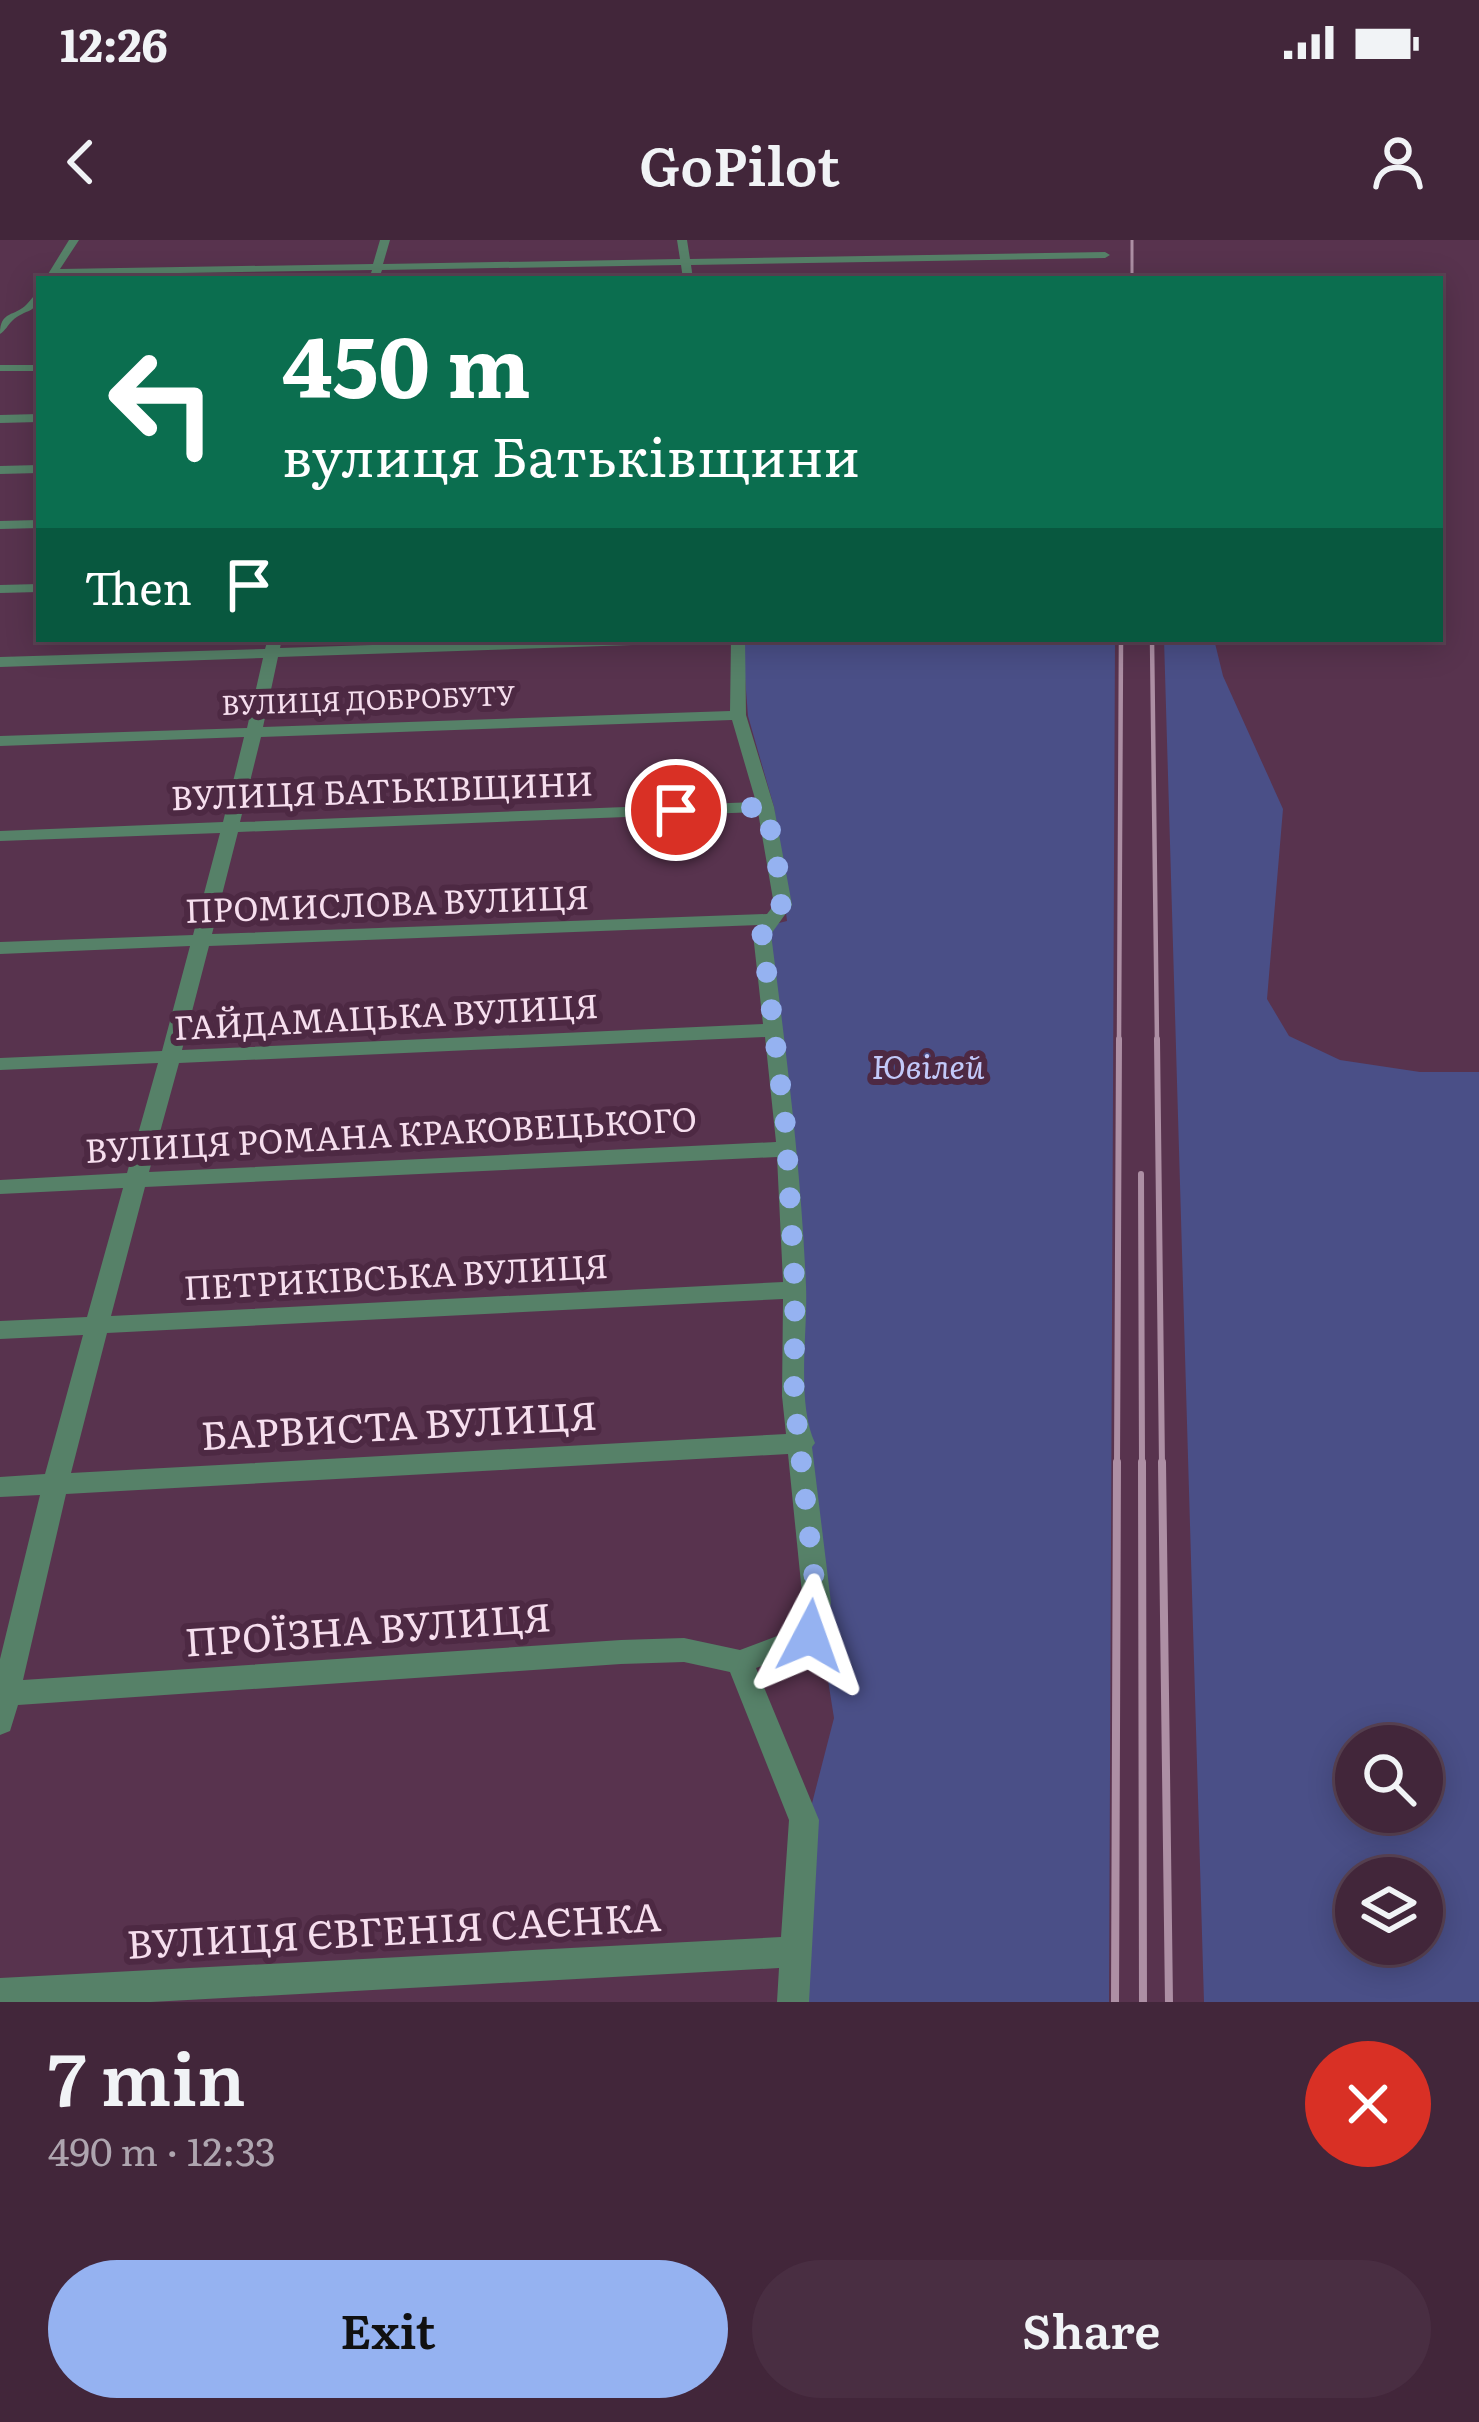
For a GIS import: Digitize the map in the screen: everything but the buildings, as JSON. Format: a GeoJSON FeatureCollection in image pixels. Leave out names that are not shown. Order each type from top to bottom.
{"type":"FeatureCollection","features":[{"type":"Feature","properties":{"kind":"street"},"geometry":{"type":"LineString","coordinates":[[51,275],[74,240]]}},
{"type":"Feature","properties":{"kind":"street"},"geometry":{"type":"LineString","coordinates":[[375,276],[385,240]]}},
{"type":"Feature","properties":{"kind":"street"},"geometry":{"type":"LineString","coordinates":[[682,240],[688,276]]}},
{"type":"Feature","properties":{"kind":"street"},"geometry":{"type":"LineString","coordinates":[[51,275],[378,264],[1105,255]]}},
{"type":"Feature","properties":{"kind":"street"},"geometry":{"type":"LineString","coordinates":[[5,316],[28,310],[36,298]]}},
{"type":"Feature","properties":{"kind":"street"},"geometry":{"type":"LineString","coordinates":[[5,316],[36,317]]}},
{"type":"Feature","properties":{"kind":"street"},"geometry":{"type":"LineString","coordinates":[[0,332],[5,316]]}},
{"type":"Feature","properties":{"kind":"street"},"geometry":{"type":"LineString","coordinates":[[0,368],[36,368]]}},
{"type":"Feature","properties":{"kind":"street"},"geometry":{"type":"LineString","coordinates":[[0,419],[36,418]]}},
{"type":"Feature","properties":{"kind":"street"},"geometry":{"type":"LineString","coordinates":[[0,470],[36,469]]}},
{"type":"Feature","properties":{"kind":"street"},"geometry":{"type":"LineString","coordinates":[[0,525],[36,524]]}},
{"type":"Feature","properties":{"kind":"street"},"geometry":{"type":"LineString","coordinates":[[0,589],[36,588]]}},
{"type":"Feature","properties":{"kind":"street"},"geometry":{"type":"LineString","coordinates":[[0,662],[274,646],[512,642]]}},
{"type":"Feature","properties":{"kind":"street"},"geometry":{"type":"LineString","coordinates":[[738,642],[738,715],[766,807],[783,905],[762,934],[775,1030],[795,1290],[794,1396],[817,1603],[810,1636],[740,1662],[804,1820],[793,2002]]}},
{"type":"Feature","properties":{"kind":"street"},"geometry":{"type":"LineString","coordinates":[[2,1703],[53,1484],[232,827],[274,646]]}},
{"type":"Feature","properties":{"kind":"street","name":"ВУЛИЦЯ ДОБРОБУТУ"},"geometry":{"type":"LineString","coordinates":[[0,742],[738,715]]}},
{"type":"Feature","properties":{"kind":"street","name":"ВУЛИЦЯ БАТЬКІВЩИНИ"},"geometry":{"type":"LineString","coordinates":[[0,836],[766,807]]}},
{"type":"Feature","properties":{"kind":"street","name":"ПРОМИСЛОВА ВУЛИЦЯ"},"geometry":{"type":"LineString","coordinates":[[0,948],[776,919]]}},
{"type":"Feature","properties":{"kind":"street","name":"ГАЙДАМАЦЬКА ВУЛИЦЯ"},"geometry":{"type":"LineString","coordinates":[[0,1064],[775,1030]]}},
{"type":"Feature","properties":{"kind":"street","name":"ВУЛИЦЯ РОМАНА КРАКОВЕЦЬКОГО"},"geometry":{"type":"LineString","coordinates":[[0,1187],[785,1149]]}},
{"type":"Feature","properties":{"kind":"street","name":"ПЕТРИКІВСЬКА ВУЛИЦЯ"},"geometry":{"type":"LineString","coordinates":[[0,1330],[795,1290]]}},
{"type":"Feature","properties":{"kind":"street","name":"БАРВИСТА ВУЛИЦЯ"},"geometry":{"type":"LineString","coordinates":[[0,1487],[802,1443]]}},
{"type":"Feature","properties":{"kind":"street","name":"ПРОЇЗНА ВУЛИЦЯ"},"geometry":{"type":"LineString","coordinates":[[2,1703],[621,1652],[684,1650],[740,1662]]}},
{"type":"Feature","properties":{"kind":"street","name":"ВУЛИЦЯ ЄВГЕНІЯ САЄНКА"},"geometry":{"type":"LineString","coordinates":[[0,1994],[793,1952]]}},
{"type":"Feature","properties":{"kind":"green space","name":"Ювілей"},"geometry":{"type":"Polygon","coordinates":[[[742,642],[1115,642],[1109,2002],[797,2002],[809,1815],[834,1718],[819,1624],[763,933],[787,921],[774,807],[748,716],[742,642]]]}},
{"type":"Feature","properties":{"kind":"green space"},"geometry":{"type":"Polygon","coordinates":[[[1164,642],[1215,642],[1223,676],[1283,809],[1267,999],[1289,1036],[1340,1060],[1420,1072],[1479,1072],[1479,2002],[1204,2002],[1164,642]]]}},
{"type":"Feature","properties":{"kind":"railway"},"geometry":{"type":"LineString","coordinates":[[1132,240],[1132,276]]}},
{"type":"Feature","properties":{"kind":"railway"},"geometry":{"type":"LineString","coordinates":[[1119,1042],[1121,642]]}},
{"type":"Feature","properties":{"kind":"railway"},"geometry":{"type":"LineString","coordinates":[[1152,642],[1157,1042]]}},
{"type":"Feature","properties":{"kind":"railway"},"geometry":{"type":"LineString","coordinates":[[1117,1465],[1119,1039]]}},
{"type":"Feature","properties":{"kind":"railway"},"geometry":{"type":"LineString","coordinates":[[1157,1039],[1162,1465]]}},
{"type":"Feature","properties":{"kind":"railway"},"geometry":{"type":"LineString","coordinates":[[1141,1174],[1142,1465]]}},
{"type":"Feature","properties":{"kind":"railway"},"geometry":{"type":"LineString","coordinates":[[1115,2002],[1117,1462]]}},
{"type":"Feature","properties":{"kind":"railway"},"geometry":{"type":"LineString","coordinates":[[1142,1462],[1143,2002]]}},
{"type":"Feature","properties":{"kind":"railway"},"geometry":{"type":"LineString","coordinates":[[1162,1462],[1169,2002]]}},
{"type":"Feature","properties":{"kind":"route"},"geometry":{"type":"LineString","coordinates":[[676,810],[766,807],[781,884],[781,914],[762,934],[786,1129],[795,1290],[794,1396],[817,1603],[810,1636]]}}]}
